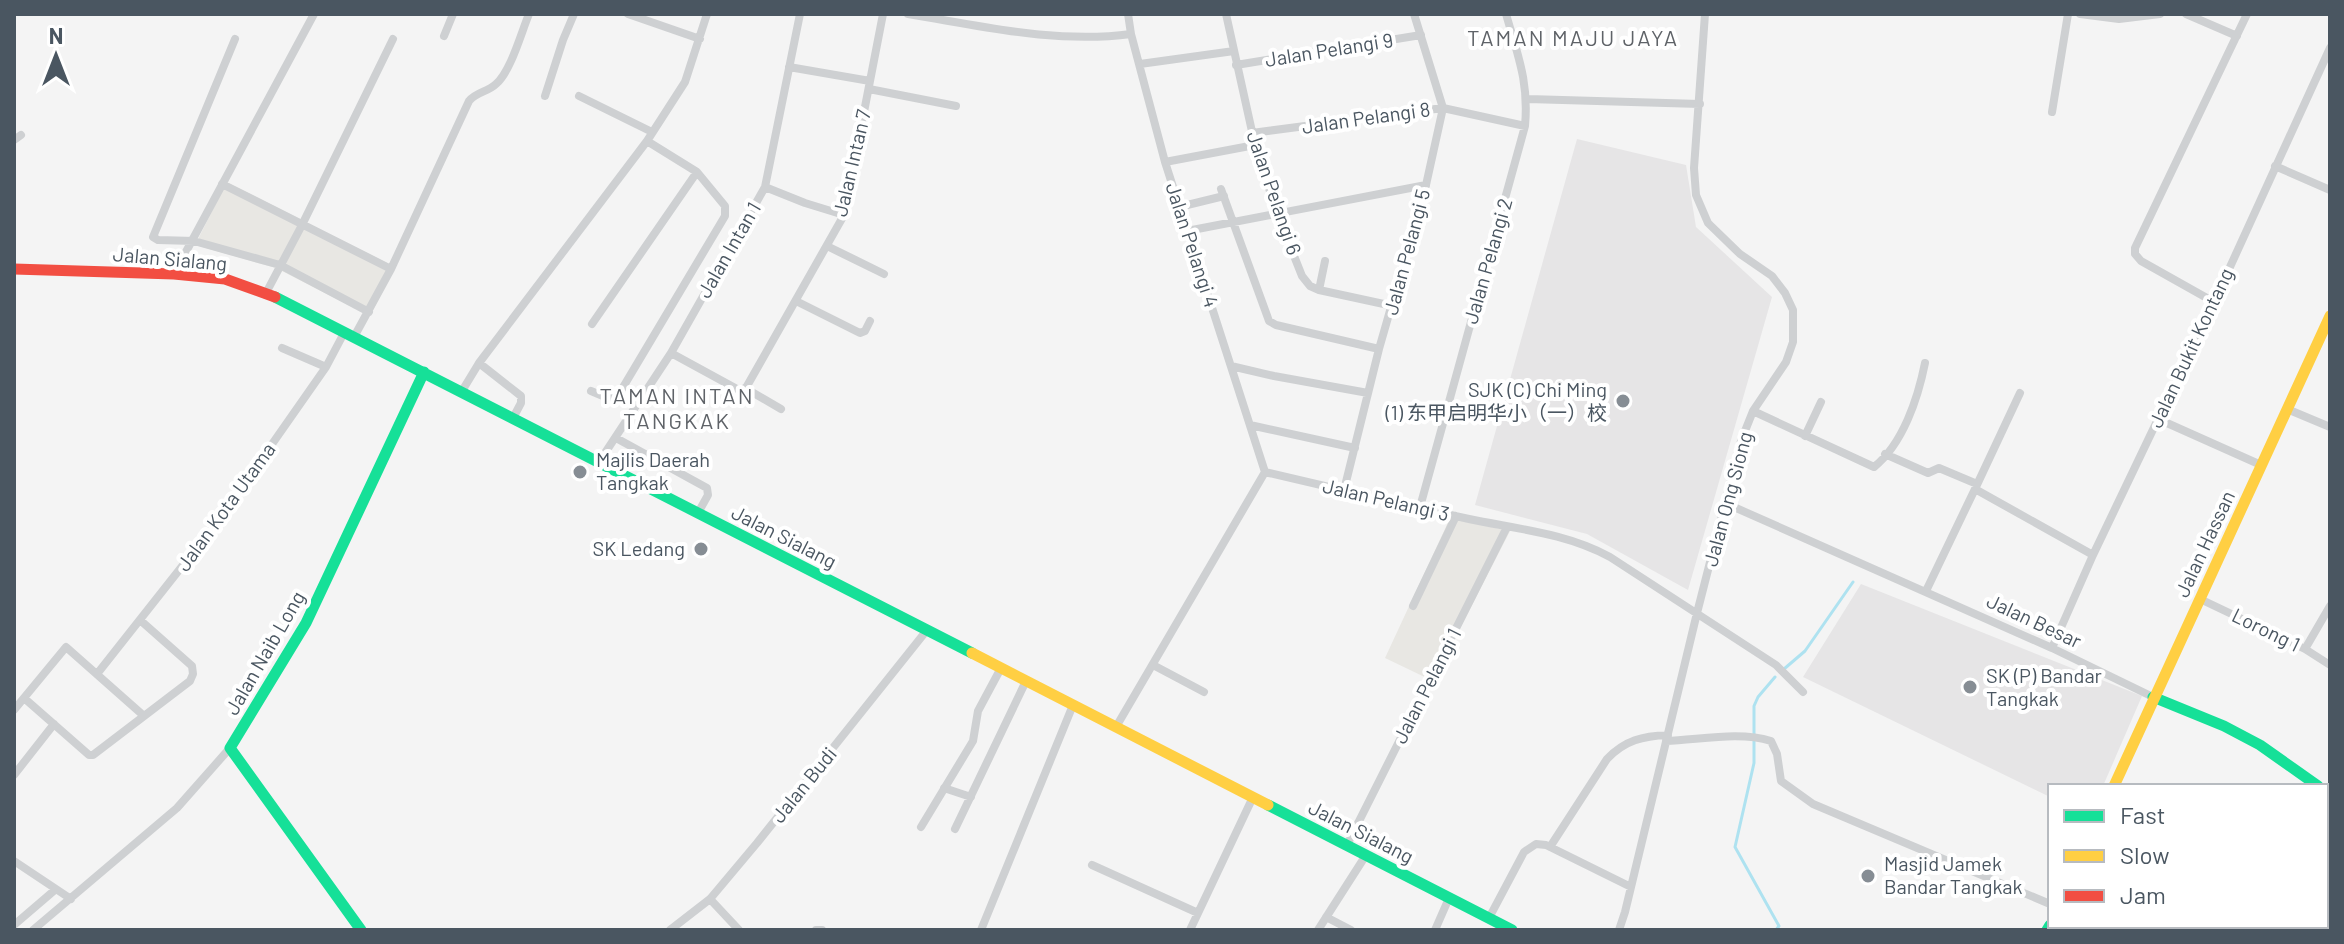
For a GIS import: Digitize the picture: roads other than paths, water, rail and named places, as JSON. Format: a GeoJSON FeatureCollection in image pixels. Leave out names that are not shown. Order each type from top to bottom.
{"type":"FeatureCollection","features":[{"type":"Feature","properties":{"kind":"main road","name":"Jalan Sialang"},"geometry":{"type":"LineString","coordinates":[[14,269],[174,274],[225,279],[266,293],[1512,930]]}},
{"type":"Feature","properties":{"kind":"main road","name":"Jalan Hassan"},"geometry":{"type":"LineString","coordinates":[[2115,784],[2330,316]]}},
{"type":"Feature","properties":{"kind":"main road","name":"Jalan Naib Long"},"geometry":{"type":"LineString","coordinates":[[230,748],[306,623],[424,372]]}},
{"type":"Feature","properties":{"kind":"main road","name":"Jalan Besar"},"geometry":{"type":"LineString","coordinates":[[2153,697],[2224,726],[2260,745],[2315,784]]}},
{"type":"Feature","properties":{"kind":"main road"},"geometry":{"type":"LineString","coordinates":[[230,748],[361,930]]}},
{"type":"Feature","properties":{"kind":"street"},"geometry":{"type":"LineString","coordinates":[[174,274],[314,14]]}},
{"type":"Feature","properties":{"kind":"street"},"geometry":{"type":"LineString","coordinates":[[444,36],[453,14]]}},
{"type":"Feature","properties":{"kind":"street","name":"Jalan Kota Utama"},"geometry":{"type":"LineString","coordinates":[[97,674],[221,517],[349,335],[369,312],[469,101],[499,81],[529,14]]}},
{"type":"Feature","properties":{"kind":"street"},"geometry":{"type":"LineString","coordinates":[[545,96],[574,14]]}},
{"type":"Feature","properties":{"kind":"street"},"geometry":{"type":"LineString","coordinates":[[628,14],[700,39]]}},
{"type":"Feature","properties":{"kind":"street"},"geometry":{"type":"LineString","coordinates":[[462,391],[479,363],[649,136],[685,82],[707,14]]}},
{"type":"Feature","properties":{"kind":"street","name":"Jalan Intan 1"},"geometry":{"type":"LineString","coordinates":[[599,462],[671,353],[765,187],[800,14]]}},
{"type":"Feature","properties":{"kind":"street","name":"Jalan Intan 7"},"geometry":{"type":"LineString","coordinates":[[746,387],[844,215],[883,14]]}},
{"type":"Feature","properties":{"kind":"street"},"geometry":{"type":"LineString","coordinates":[[908,14],[1055,36],[1089,38],[1131,34]]}},
{"type":"Feature","properties":{"kind":"street","name":"Jalan Pelangi 4"},"geometry":{"type":"LineString","coordinates":[[1128,14],[1165,162],[1265,472]]}},
{"type":"Feature","properties":{"kind":"street","name":"Jalan Pelangi 6"},"geometry":{"type":"LineString","coordinates":[[1226,14],[1255,145],[1277,213],[1302,276],[1310,286],[1319,290]]}},
{"type":"Feature","properties":{"kind":"street","name":"Jalan Pelangi 5"},"geometry":{"type":"LineString","coordinates":[[1344,490],[1379,349],[1426,185],[1443,108],[1414,14]]}},
{"type":"Feature","properties":{"kind":"street","name":"Jalan Pelangi 2"},"geometry":{"type":"LineString","coordinates":[[1420,507],[1525,126],[1526,82],[1506,14]]}},
{"type":"Feature","properties":{"kind":"street","name":"Jalan Ong Siong"},"geometry":{"type":"LineString","coordinates":[[1619,930],[1741,441],[1753,411],[1790,352],[1795,322],[1785,293],[1772,276],[1719,235],[1702,213],[1696,195],[1694,177],[1705,14]]}},
{"type":"Feature","properties":{"kind":"street"},"geometry":{"type":"LineString","coordinates":[[2052,112],[2068,14]]}},
{"type":"Feature","properties":{"kind":"street"},"geometry":{"type":"LineString","coordinates":[[2080,14],[2124,19],[2160,14]]}},
{"type":"Feature","properties":{"kind":"street"},"geometry":{"type":"LineString","coordinates":[[2186,14],[2237,36]]}},
{"type":"Feature","properties":{"kind":"street"},"geometry":{"type":"LineString","coordinates":[[2214,302],[2141,261],[2135,254],[2135,248],[2247,14]]}},
{"type":"Feature","properties":{"kind":"street","name":"Jalan Pelangi 9"},"geometry":{"type":"LineString","coordinates":[[1236,65],[1421,35]]}},
{"type":"Feature","properties":{"kind":"street","name":"Jalan Sialang"},"geometry":{"type":"LineString","coordinates":[[235,39],[153,237],[158,240],[194,241],[280,265],[369,312]]}},
{"type":"Feature","properties":{"kind":"street"},"geometry":{"type":"LineString","coordinates":[[266,293],[393,39]]}},
{"type":"Feature","properties":{"kind":"street","name":"Jalan Bukit Kontang"},"geometry":{"type":"LineString","coordinates":[[2052,648],[2330,48]]}},
{"type":"Feature","properties":{"kind":"street"},"geometry":{"type":"LineString","coordinates":[[1140,64],[1234,51]]}},
{"type":"Feature","properties":{"kind":"street"},"geometry":{"type":"LineString","coordinates":[[789,67],[956,106]]}},
{"type":"Feature","properties":{"kind":"street"},"geometry":{"type":"LineString","coordinates":[[579,96],[649,136],[697,172],[725,206],[725,216],[619,394],[610,399],[591,391]]}},
{"type":"Feature","properties":{"kind":"street"},"geometry":{"type":"LineString","coordinates":[[1528,99],[1700,104]]}},
{"type":"Feature","properties":{"kind":"street","name":"Jalan Pelangi 8"},"geometry":{"type":"LineString","coordinates":[[1252,133],[1443,108],[1525,126]]}},
{"type":"Feature","properties":{"kind":"street"},"geometry":{"type":"LineString","coordinates":[[1165,162],[1255,145]]}},
{"type":"Feature","properties":{"kind":"street"},"geometry":{"type":"LineString","coordinates":[[2275,166],[2330,190]]}},
{"type":"Feature","properties":{"kind":"street"},"geometry":{"type":"LineString","coordinates":[[592,324],[697,172]]}},
{"type":"Feature","properties":{"kind":"street"},"geometry":{"type":"LineString","coordinates":[[222,184],[391,269]]}},
{"type":"Feature","properties":{"kind":"street"},"geometry":{"type":"LineString","coordinates":[[1187,231],[1426,185]]}},
{"type":"Feature","properties":{"kind":"street"},"geometry":{"type":"LineString","coordinates":[[765,187],[844,215]]}},
{"type":"Feature","properties":{"kind":"street"},"geometry":{"type":"LineString","coordinates":[[1179,207],[1222,193],[1269,321],[1379,349]]}},
{"type":"Feature","properties":{"kind":"street"},"geometry":{"type":"LineString","coordinates":[[827,246],[884,274]]}},
{"type":"Feature","properties":{"kind":"street"},"geometry":{"type":"LineString","coordinates":[[1325,261],[1319,290],[1393,306]]}},
{"type":"Feature","properties":{"kind":"street"},"geometry":{"type":"LineString","coordinates":[[796,301],[857,333],[865,331],[870,321]]}},
{"type":"Feature","properties":{"kind":"street"},"geometry":{"type":"LineString","coordinates":[[282,348],[326,367]]}},
{"type":"Feature","properties":{"kind":"street"},"geometry":{"type":"LineString","coordinates":[[671,353],[737,389],[746,387],[781,409]]}},
{"type":"Feature","properties":{"kind":"street"},"geometry":{"type":"LineString","coordinates":[[479,363],[521,396],[513,418]]}},
{"type":"Feature","properties":{"kind":"street"},"geometry":{"type":"LineString","coordinates":[[1753,411],[1871,467],[1876,466],[1900,436],[1920,386],[1925,363]]}},
{"type":"Feature","properties":{"kind":"street"},"geometry":{"type":"LineString","coordinates":[[1231,366],[1368,393]]}},
{"type":"Feature","properties":{"kind":"street"},"geometry":{"type":"LineString","coordinates":[[1926,591],[2020,393]]}},
{"type":"Feature","properties":{"kind":"street"},"geometry":{"type":"LineString","coordinates":[[1805,436],[1821,402]]}},
{"type":"Feature","properties":{"kind":"street"},"geometry":{"type":"LineString","coordinates":[[2287,409],[2330,427]]}},
{"type":"Feature","properties":{"kind":"street"},"geometry":{"type":"LineString","coordinates":[[2158,419],[2261,465]]}},
{"type":"Feature","properties":{"kind":"street"},"geometry":{"type":"LineString","coordinates":[[1250,425],[1355,448]]}},
{"type":"Feature","properties":{"kind":"street"},"geometry":{"type":"LineString","coordinates":[[616,438],[707,488],[708,495],[698,513]]}},
{"type":"Feature","properties":{"kind":"street"},"geometry":{"type":"LineString","coordinates":[[1885,454],[1928,473],[1939,468],[1976,486],[2093,555]]}},
{"type":"Feature","properties":{"kind":"street"},"geometry":{"type":"LineString","coordinates":[[1116,727],[1265,472]]}},
{"type":"Feature","properties":{"kind":"street","name":"Jalan Pelangi 3"},"geometry":{"type":"LineString","coordinates":[[1265,472],[1586,544],[1776,665],[1803,692]]}},
{"type":"Feature","properties":{"kind":"street","name":"Jalan Besar"},"geometry":{"type":"LineString","coordinates":[[1727,504],[2052,648],[2153,697]]}},
{"type":"Feature","properties":{"kind":"street"},"geometry":{"type":"LineString","coordinates":[[1413,606],[1456,516]]}},
{"type":"Feature","properties":{"kind":"street","name":"Jalan Pelangi 1"},"geometry":{"type":"LineString","coordinates":[[1347,845],[1507,527]]}},
{"type":"Feature","properties":{"kind":"street","name":"Lorong 1"},"geometry":{"type":"LineString","coordinates":[[2200,599],[2305,649],[2330,665]]}},
{"type":"Feature","properties":{"kind":"street"},"geometry":{"type":"LineString","coordinates":[[2305,649],[2330,606]]}},
{"type":"Feature","properties":{"kind":"street"},"geometry":{"type":"LineString","coordinates":[[24,698],[89,755],[93,755],[190,681],[193,674],[192,666],[140,620]]}},
{"type":"Feature","properties":{"kind":"street","name":"Jalan Budi"},"geometry":{"type":"LineString","coordinates":[[670,930],[710,899],[927,630]]}},
{"type":"Feature","properties":{"kind":"street"},"geometry":{"type":"LineString","coordinates":[[14,710],[66,647],[144,716]]}},
{"type":"Feature","properties":{"kind":"street"},"geometry":{"type":"LineString","coordinates":[[1153,665],[1204,692]]}},
{"type":"Feature","properties":{"kind":"street"},"geometry":{"type":"LineString","coordinates":[[921,827],[973,741],[978,711],[1001,668]]}},
{"type":"Feature","properties":{"kind":"street"},"geometry":{"type":"LineString","coordinates":[[955,829],[1026,681]]}},
{"type":"Feature","properties":{"kind":"street"},"geometry":{"type":"LineString","coordinates":[[981,930],[1073,705]]}},
{"type":"Feature","properties":{"kind":"street"},"geometry":{"type":"LineString","coordinates":[[14,775],[54,724]]}},
{"type":"Feature","properties":{"kind":"street"},"geometry":{"type":"LineString","coordinates":[[1550,847],[1607,759],[1628,741],[1645,736],[1756,738],[1771,741],[1775,747],[1781,781],[1813,804],[2048,903]]}},
{"type":"Feature","properties":{"kind":"street"},"geometry":{"type":"LineString","coordinates":[[33,930],[177,808],[230,748]]}},
{"type":"Feature","properties":{"kind":"street"},"geometry":{"type":"LineString","coordinates":[[944,788],[971,797]]}},
{"type":"Feature","properties":{"kind":"street"},"geometry":{"type":"LineString","coordinates":[[1190,930],[1253,797]]}},
{"type":"Feature","properties":{"kind":"street"},"geometry":{"type":"LineString","coordinates":[[1489,918],[1527,848],[1536,844],[1550,847],[1631,887]]}},
{"type":"Feature","properties":{"kind":"street"},"geometry":{"type":"LineString","coordinates":[[1318,930],[1366,855]]}},
{"type":"Feature","properties":{"kind":"street"},"geometry":{"type":"LineString","coordinates":[[14,861],[71,899]]}},
{"type":"Feature","properties":{"kind":"street"},"geometry":{"type":"LineString","coordinates":[[1092,865],[1198,913]]}},
{"type":"Feature","properties":{"kind":"street"},"geometry":{"type":"LineString","coordinates":[[14,925],[56,889]]}},
{"type":"Feature","properties":{"kind":"street"},"geometry":{"type":"LineString","coordinates":[[1435,930],[1449,898]]}},
{"type":"Feature","properties":{"kind":"street"},"geometry":{"type":"LineString","coordinates":[[710,899],[739,930]]}},
{"type":"Feature","properties":{"kind":"street"},"geometry":{"type":"LineString","coordinates":[[1326,917],[1351,930]]}},
{"type":"Feature","properties":{"kind":"street"},"geometry":{"type":"LineString","coordinates":[[816,930],[822,930]]}},
{"type":"Feature","properties":{"kind":"waterway"},"geometry":{"type":"LineString","coordinates":[[1784,669],[1805,651],[1853,582]]}},
{"type":"Feature","properties":{"kind":"waterway"},"geometry":{"type":"LineString","coordinates":[[1775,677],[1754,706],[1754,763],[1735,847],[1779,926],[1776,930]]}},
{"type":"Feature","properties":{"kind":"place","name":"SJK (C) Chi Ming (1) 东甲启明华小（一）校"},"geometry":{"type":"Point","coordinates":[1623,401]}},
{"type":"Feature","properties":{"kind":"place","name":"Majlis Daerah Tangkak"},"geometry":{"type":"Point","coordinates":[580,472]}},
{"type":"Feature","properties":{"kind":"place","name":"SK Ledang"},"geometry":{"type":"Point","coordinates":[701,549]}},
{"type":"Feature","properties":{"kind":"place","name":"SK (P) Bandar Tangkak"},"geometry":{"type":"Point","coordinates":[1970,687]}},
{"type":"Feature","properties":{"kind":"place","name":"Masjid Jamek Bandar Tangkak"},"geometry":{"type":"Point","coordinates":[1868,876]}},
{"type":"Feature","properties":{"kind":"district","name":"TAMAN MAJU JAYA"},"geometry":{"type":"Point","coordinates":[1573,38]}},
{"type":"Feature","properties":{"kind":"district","name":"TAMAN INTAN TANGKAK"},"geometry":{"type":"Point","coordinates":[677,408]}}]}
